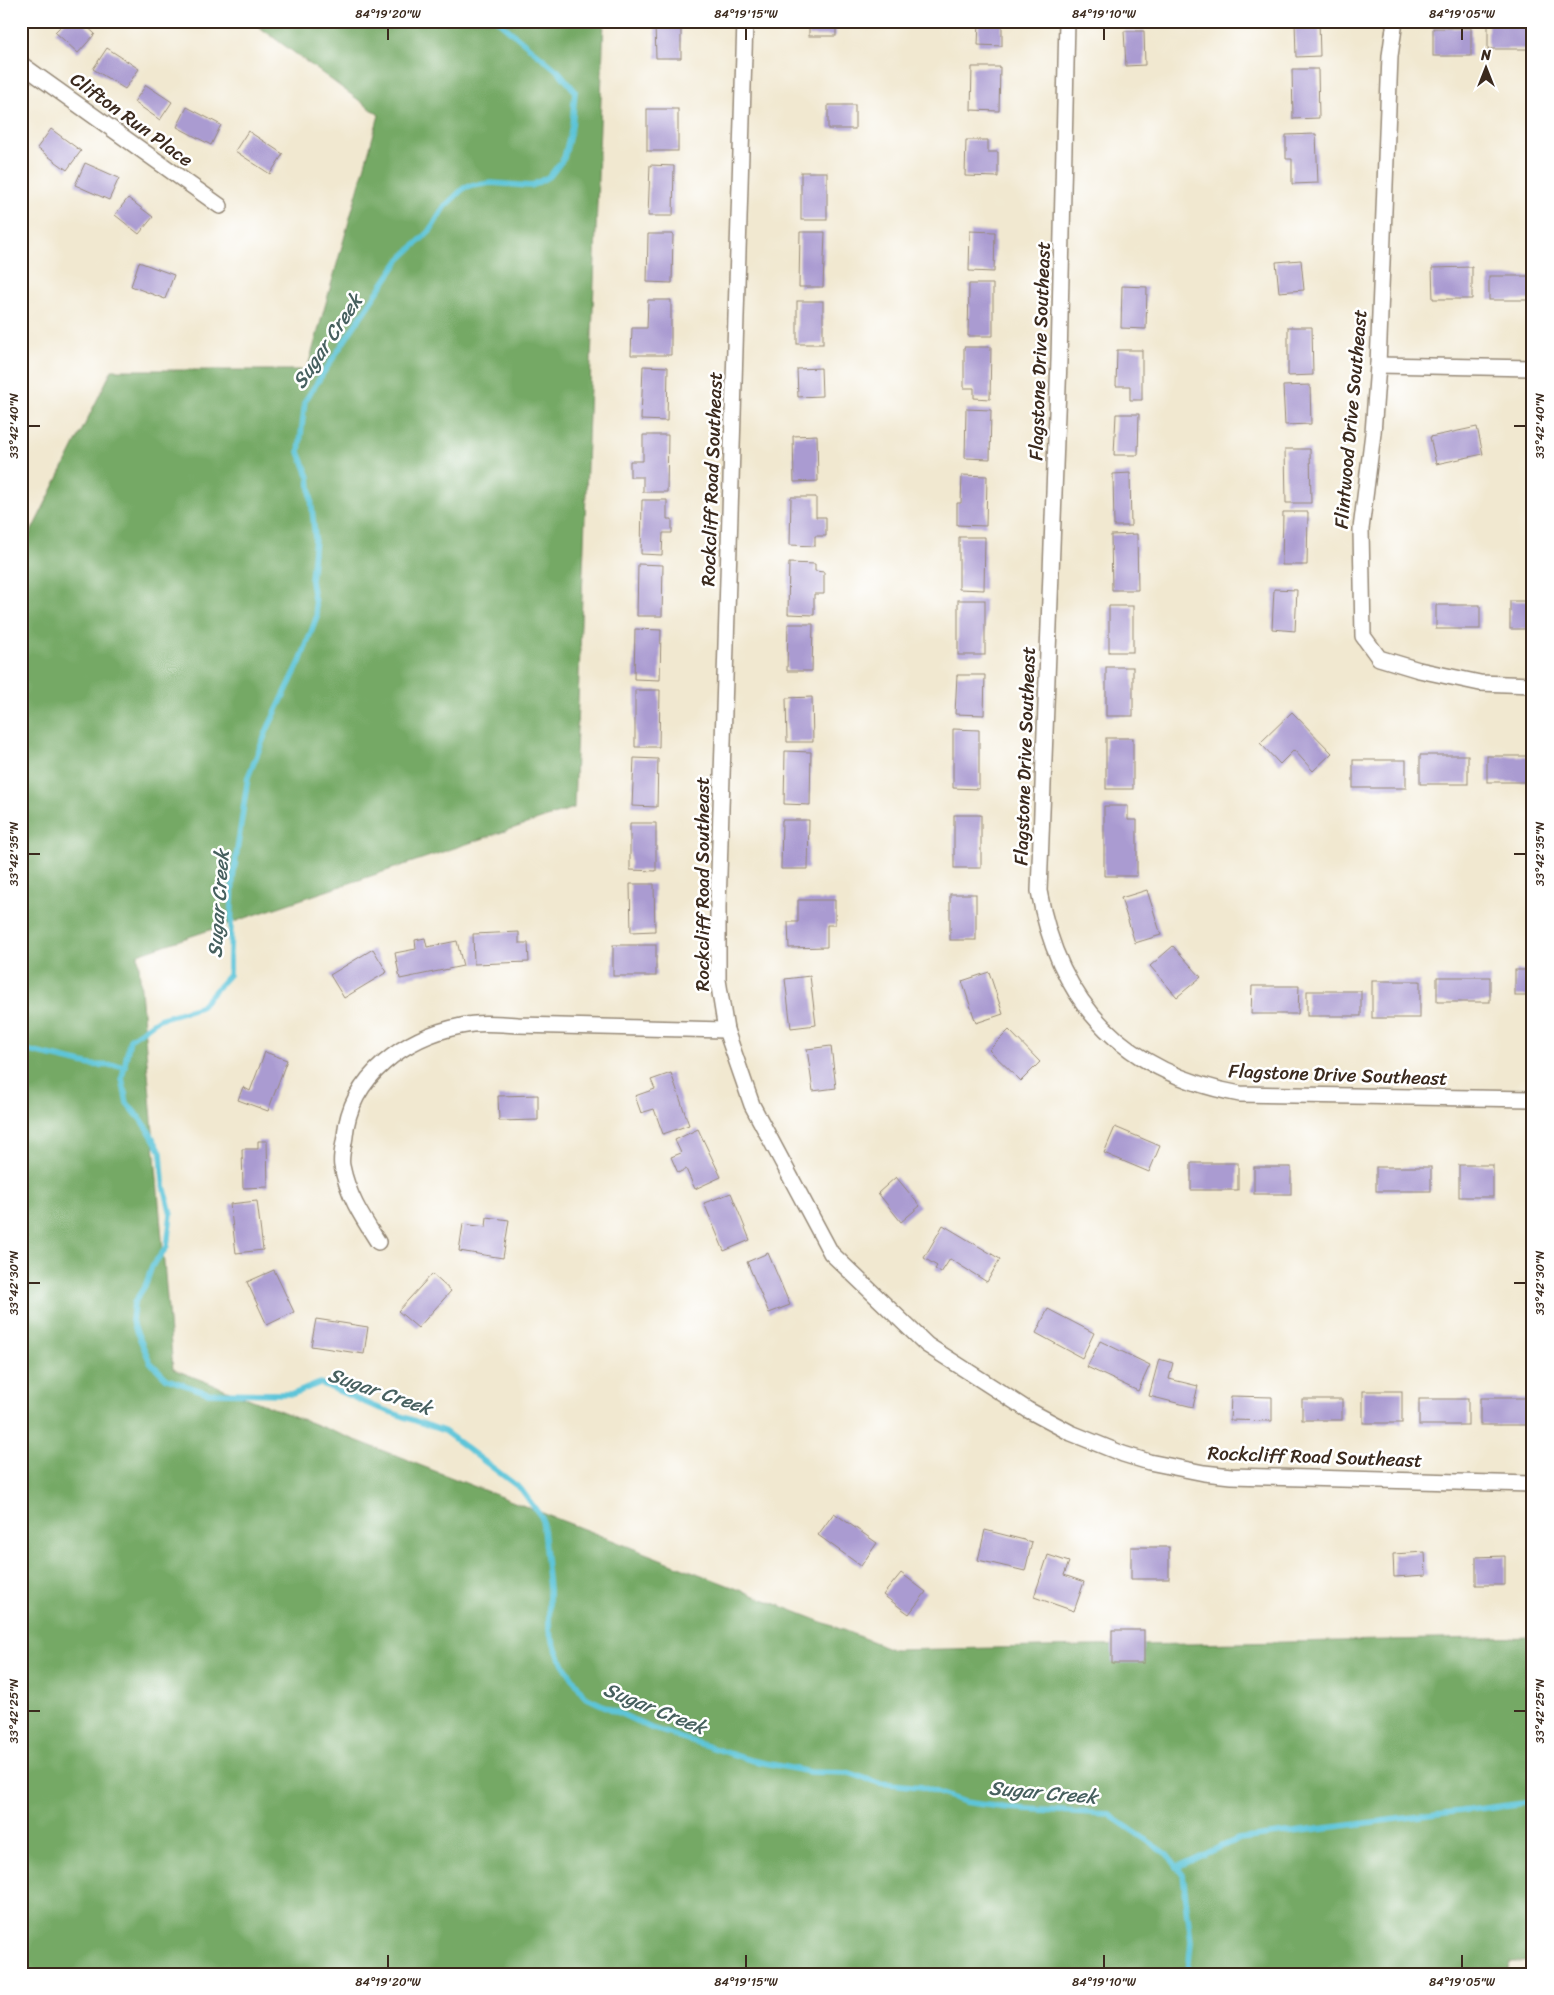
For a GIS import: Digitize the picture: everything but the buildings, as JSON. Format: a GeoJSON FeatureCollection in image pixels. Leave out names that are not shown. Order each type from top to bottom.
{"type":"FeatureCollection","features":[{"type":"Feature","properties":{"kind":"street","name":"Rockcliff Road Southeast"},"geometry":{"type":"LineString","coordinates":[[745,21],[718,925],[718,980],[726,1030],[752,1105],[831,1253],[927,1345],[1028,1410],[1071,1433],[1114,1451],[1150,1462],[1204,1473],[1231,1476],[1533,1484]]}},
{"type":"Feature","properties":{"kind":"street","name":"Flagstone Drive Southeast"},"geometry":{"type":"LineString","coordinates":[[1066,21],[1059,360],[1039,891],[1044,922],[1053,948],[1064,973],[1096,1019],[1137,1055],[1161,1070],[1187,1081],[1213,1089],[1250,1094],[1533,1099]]}},
{"type":"Feature","properties":{"kind":"street","name":"Flintwood Drive Southeast"},"geometry":{"type":"LineString","coordinates":[[1395,21],[1390,56],[1378,365],[1373,433],[1360,529],[1363,636],[1379,658],[1403,665],[1480,683],[1533,685]]}},
{"type":"Feature","properties":{"kind":"street","name":"Clifton Run Place"},"geometry":{"type":"LineString","coordinates":[[21,64],[220,206]]}},
{"type":"Feature","properties":{"kind":"street"},"geometry":{"type":"LineString","coordinates":[[1378,365],[1533,368]]}},
{"type":"Feature","properties":{"kind":"street"},"geometry":{"type":"LineString","coordinates":[[378,1242],[355,1206],[342,1164],[346,1122],[360,1089],[388,1059],[410,1044],[436,1032],[463,1025],[490,1023],[726,1030]]}},
{"type":"Feature","properties":{"kind":"green space"},"geometry":{"type":"Polygon","coordinates":[[[251,21],[604,21],[574,808],[138,954],[173,1369],[894,1650],[1533,1637],[1533,1962],[1510,1962],[1506,1974],[21,1974],[21,552],[112,370],[307,370],[379,115],[251,21]]]}},
{"type":"Feature","properties":{"kind":"waterway","name":"Sugar Creek"},"geometry":{"type":"LineString","coordinates":[[498,21],[559,72],[575,91],[572,126],[564,158],[550,176],[531,186],[491,183],[465,187],[444,207],[430,231],[400,259],[305,401],[299,452],[309,477],[315,538],[311,581],[317,616],[300,662],[268,728],[248,777],[233,878],[229,975],[200,1007],[159,1019],[130,1039],[122,1078],[127,1103],[146,1126],[161,1152],[163,1181],[171,1214],[167,1247],[152,1266],[146,1284],[134,1303],[132,1321],[150,1362],[167,1379],[208,1393],[293,1394],[320,1383],[373,1406],[444,1431],[521,1489],[542,1518],[549,1589],[549,1631],[560,1659],[585,1697],[651,1728],[750,1760],[810,1772],[849,1773],[879,1783],[922,1787],[964,1802],[1008,1808],[1108,1814],[1167,1854],[1183,1874],[1191,1941],[1188,1974]]}},
{"type":"Feature","properties":{"kind":"waterway"},"geometry":{"type":"LineString","coordinates":[[21,1049],[91,1065],[125,1066]]}},
{"type":"Feature","properties":{"kind":"waterway"},"geometry":{"type":"LineString","coordinates":[[1177,1867],[1238,1839],[1533,1802]]}}]}
